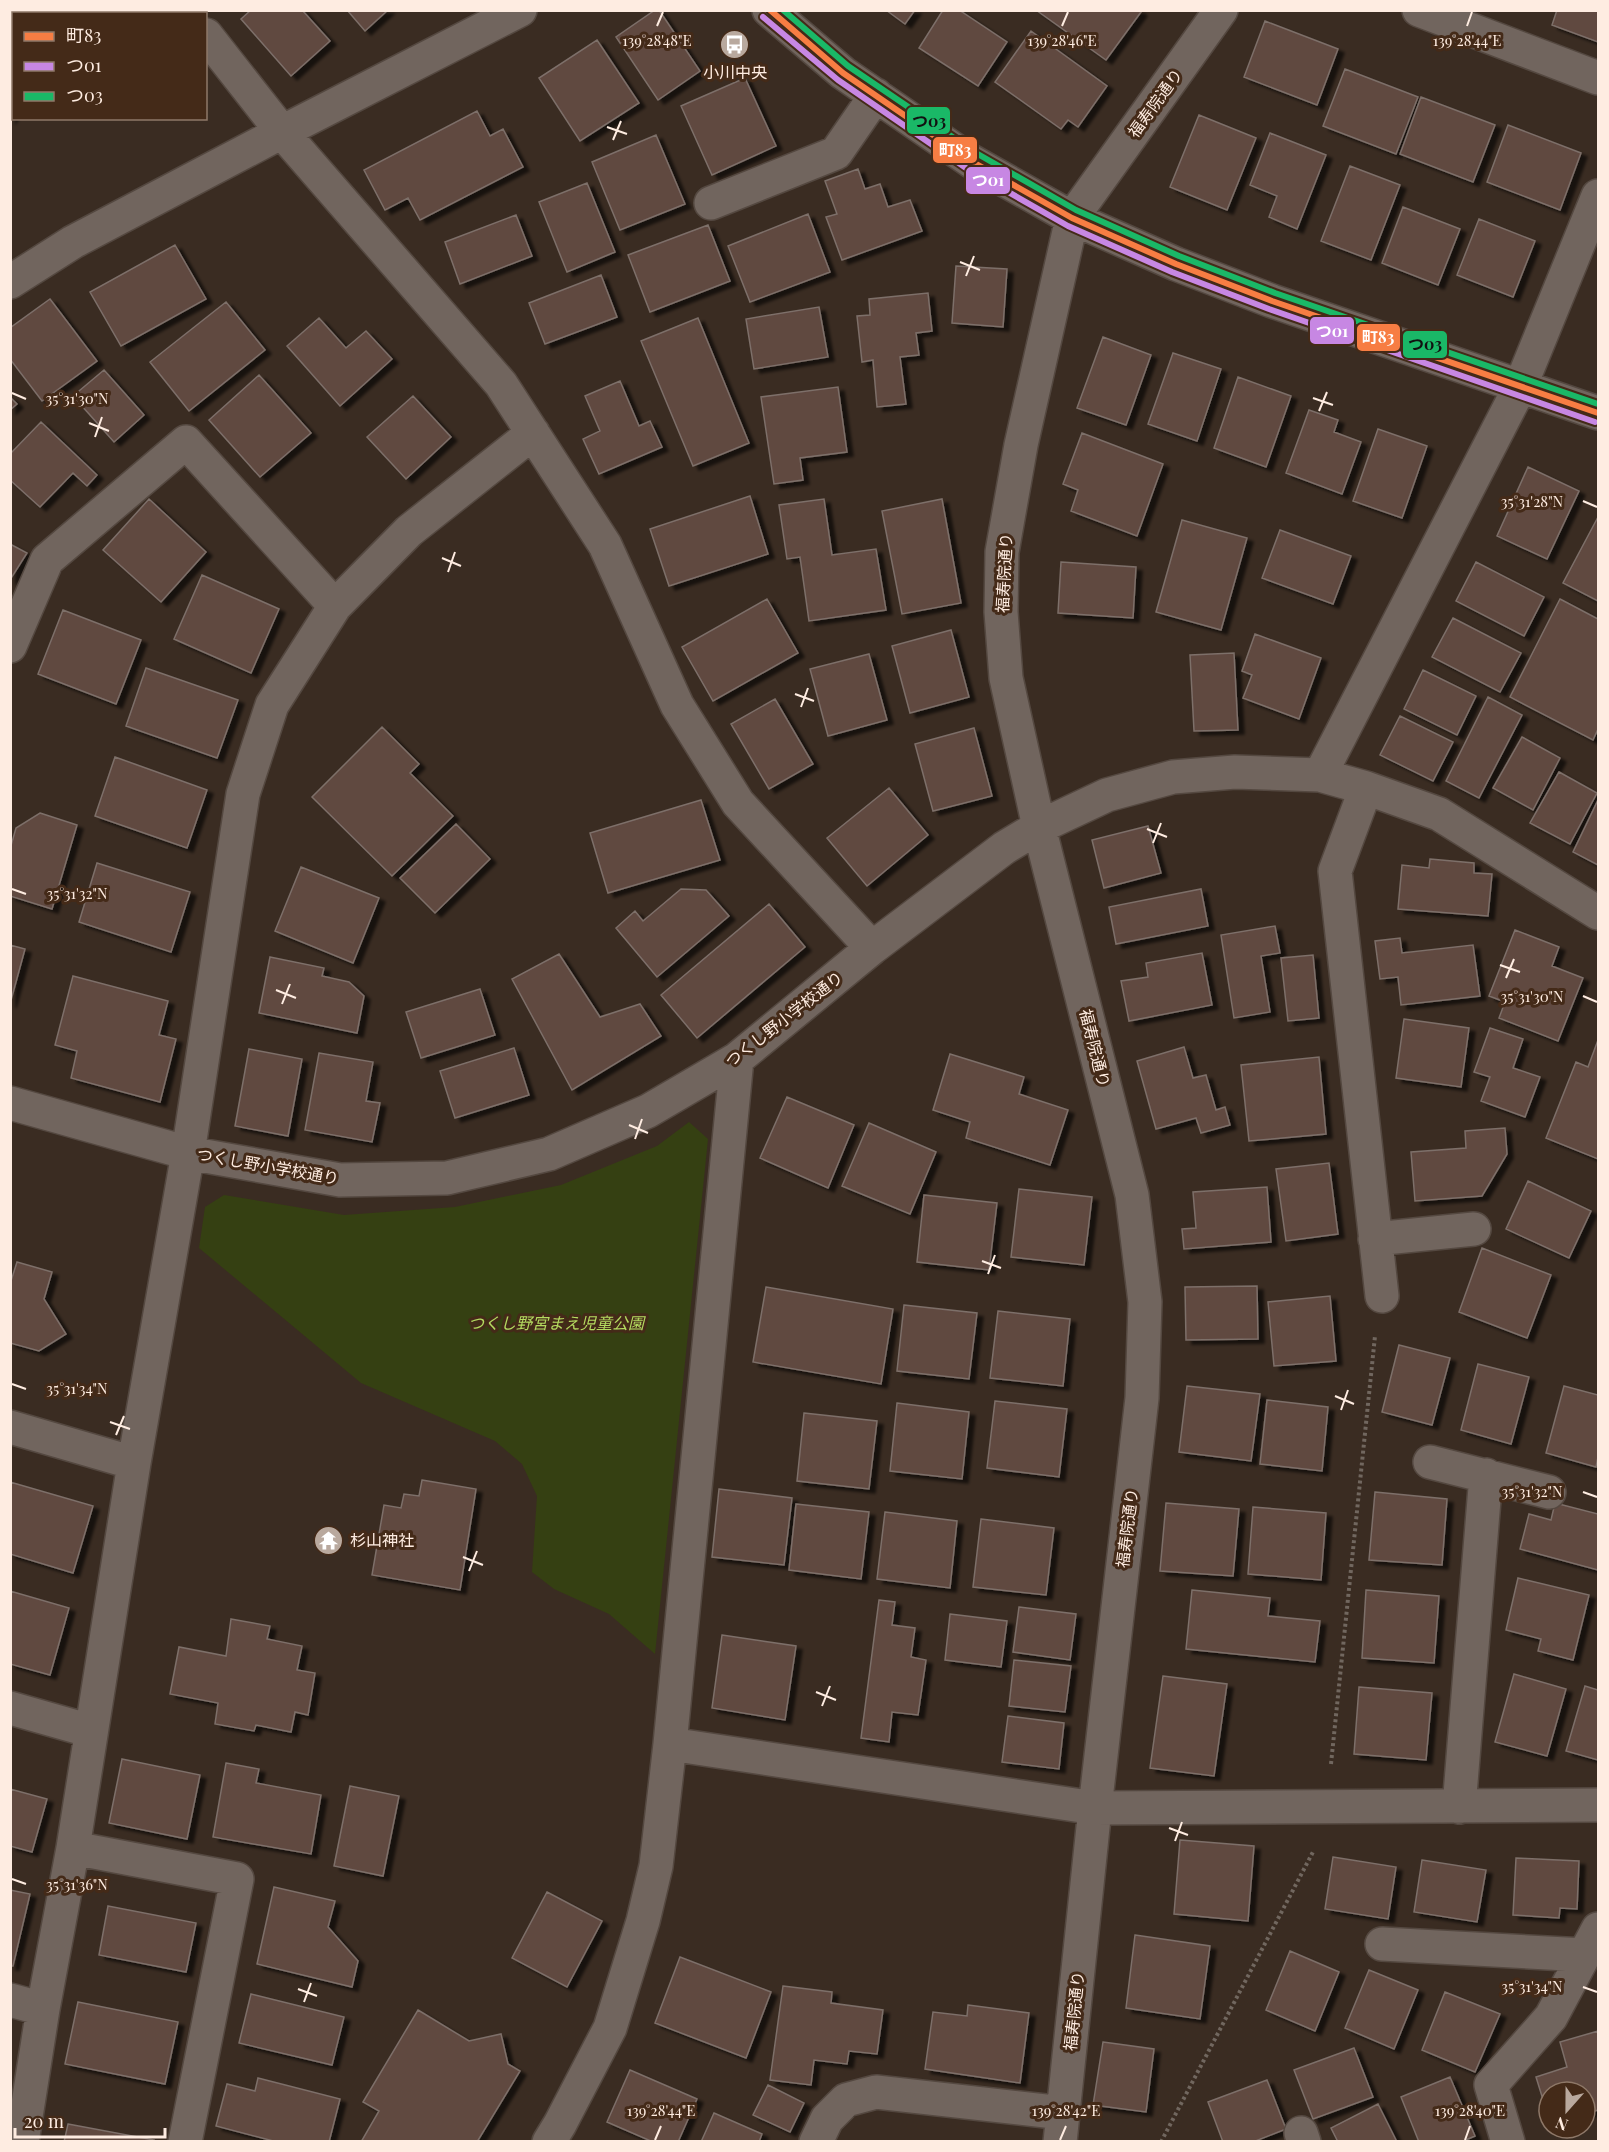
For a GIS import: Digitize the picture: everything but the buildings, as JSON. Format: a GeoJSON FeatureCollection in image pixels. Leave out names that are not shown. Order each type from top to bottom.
{"type":"FeatureCollection","features":[{"type":"Feature","properties":{"kind":"street"},"geometry":{"type":"LineString","coordinates":[[10,282],[73,242],[520,10]]}},
{"type":"Feature","properties":{"kind":"street"},"geometry":{"type":"LineString","coordinates":[[769,10],[843,73],[971,161],[1072,218],[1176,264],[1272,302],[1599,413]]}},
{"type":"Feature","properties":{"kind":"street","name":"福寿院通り"},"geometry":{"type":"LineString","coordinates":[[1062,2127],[1095,1808],[1142,1398],[1145,1302],[1132,1195],[1039,827],[1006,678],[1001,612],[1002,552],[1021,445],[1072,218],[1221,10]]}},
{"type":"Feature","properties":{"kind":"street"},"geometry":{"type":"LineString","coordinates":[[1419,10],[1599,78]]}},
{"type":"Feature","properties":{"kind":"street"},"geometry":{"type":"LineString","coordinates":[[207,36],[282,132],[501,384],[605,545],[677,705],[738,803],[872,948]]}},
{"type":"Feature","properties":{"kind":"street"},"geometry":{"type":"LineString","coordinates":[[711,202],[836,153],[876,95]]}},
{"type":"Feature","properties":{"kind":"street"},"geometry":{"type":"LineString","coordinates":[[1320,775],[1520,387],[1599,196]]}},
{"type":"Feature","properties":{"kind":"street"},"geometry":{"type":"LineString","coordinates":[[22,2142],[43,2009],[73,1848],[134,1463],[188,1153],[243,794],[272,705],[335,606],[409,531],[533,433]]}},
{"type":"Feature","properties":{"kind":"street"},"geometry":{"type":"LineString","coordinates":[[10,646],[46,560],[186,441],[335,606]]}},
{"type":"Feature","properties":{"kind":"street","name":"つくし野小学校通り"},"geometry":{"type":"LineString","coordinates":[[10,1104],[188,1153],[340,1180],[447,1178],[549,1154],[648,1111],[737,1059],[872,948],[1004,848],[1039,827],[1107,795],[1173,777],[1235,772],[1320,775],[1366,788],[1438,814],[1599,913]]}},
{"type":"Feature","properties":{"kind":"street"},"geometry":{"type":"LineString","coordinates":[[1366,788],[1335,871],[1382,1296]]}},
{"type":"Feature","properties":{"kind":"street"},"geometry":{"type":"LineString","coordinates":[[549,2142],[610,2028],[643,1921],[656,1866],[737,1059]]}},
{"type":"Feature","properties":{"kind":"street"},"geometry":{"type":"LineString","coordinates":[[1375,1239],[1474,1229]]}},
{"type":"Feature","properties":{"kind":"street"},"geometry":{"type":"LineString","coordinates":[[10,1427],[134,1463]]}},
{"type":"Feature","properties":{"kind":"street"},"geometry":{"type":"LineString","coordinates":[[1430,1462],[1549,1492]]}},
{"type":"Feature","properties":{"kind":"street"},"geometry":{"type":"LineString","coordinates":[[1459,1807],[1486,1475]]}},
{"type":"Feature","properties":{"kind":"street"},"geometry":{"type":"LineString","coordinates":[[10,1708],[91,1731]]}},
{"type":"Feature","properties":{"kind":"street"},"geometry":{"type":"LineString","coordinates":[[670,1744],[1095,1808],[1599,1805]]}},
{"type":"Feature","properties":{"kind":"street"},"geometry":{"type":"LineString","coordinates":[[73,1848],[237,1879],[185,2142]]}},
{"type":"Feature","properties":{"kind":"street"},"geometry":{"type":"LineString","coordinates":[[1382,1944],[1592,1942],[1551,2017],[1491,2085],[1508,2142]]}},
{"type":"Feature","properties":{"kind":"street"},"geometry":{"type":"LineString","coordinates":[[10,2000],[43,2009]]}},
{"type":"Feature","properties":{"kind":"street"},"geometry":{"type":"LineString","coordinates":[[816,2142],[827,2119],[846,2100],[876,2092],[1062,2127]]}},
{"type":"Feature","properties":{"kind":"path"},"geometry":{"type":"LineString","coordinates":[[1161,2142],[1324,1832],[1377,1324],[1382,1296]]}},
{"type":"Feature","properties":{"kind":"green space","name":"つくし野宮まえ児童公園"},"geometry":{"type":"Polygon","coordinates":[[[689,1122],[708,1139],[655,1654],[609,1614],[554,1589],[532,1572],[537,1496],[522,1464],[495,1441],[361,1383],[199,1248],[205,1207],[224,1195],[344,1215],[455,1207],[561,1185],[657,1146],[689,1122]]]}},
{"type":"Feature","properties":{"kind":"transit line","name":"町83"},"geometry":{"type":"LineString","coordinates":[[770,10],[843,73],[971,161],[1072,218],[1176,264],[1272,301],[1598,413]]}},
{"type":"Feature","properties":{"kind":"transit line","name":"つ03"},"geometry":{"type":"LineString","coordinates":[[783,10],[848,66],[976,153],[1076,210],[1179,256],[1275,293],[1598,404]]}},
{"type":"Feature","properties":{"kind":"transit line","name":"つ01"},"geometry":{"type":"LineString","coordinates":[[763,17],[838,80],[966,168],[1068,226],[1172,272],[1269,309],[1595,422]]}},
{"type":"Feature","properties":{"kind":"place","name":"小川中央"},"geometry":{"type":"Point","coordinates":[735,44]}},
{"type":"Feature","properties":{"kind":"place","name":"杉山神社"},"geometry":{"type":"Point","coordinates":[329,1540]}}]}
